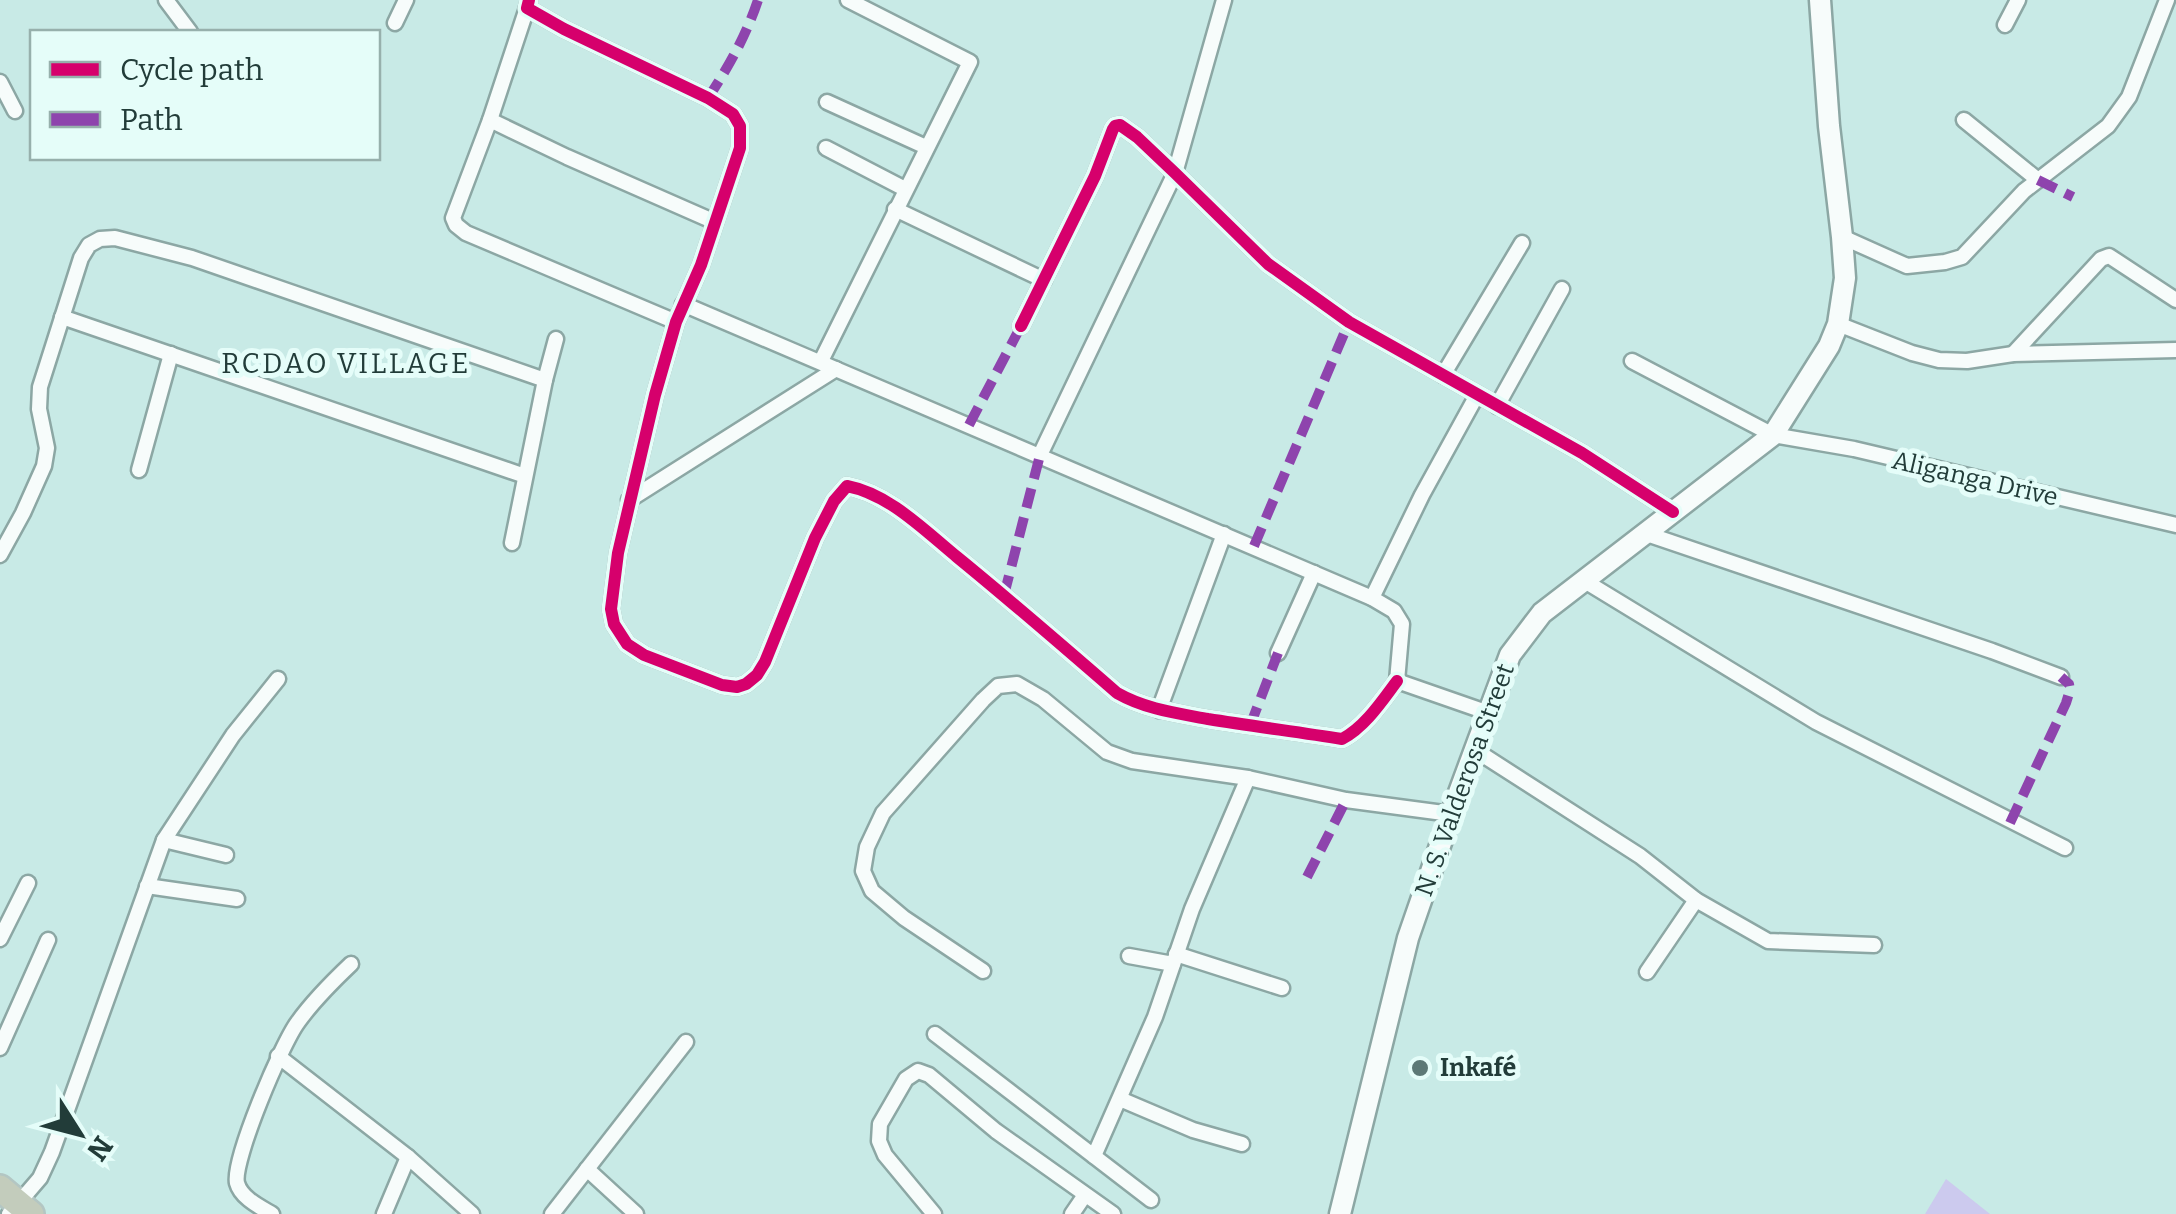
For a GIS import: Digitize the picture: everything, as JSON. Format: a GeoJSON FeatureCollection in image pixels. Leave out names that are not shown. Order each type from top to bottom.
{"type":"FeatureCollection","features":[{"type":"Feature","properties":{"kind":"main road","name":"N. S. Valderosa Street"},"geometry":{"type":"LineString","coordinates":[[1340,1214],[1408,938],[1510,655],[1542,613],[1774,434],[1829,346],[1838,324],[1845,278],[1820,0]]}},
{"type":"Feature","properties":{"kind":"street"},"geometry":{"type":"LineString","coordinates":[[166,0],[188,30]]}},
{"type":"Feature","properties":{"kind":"street"},"geometry":{"type":"LineString","coordinates":[[396,23],[406,0]]}},
{"type":"Feature","properties":{"kind":"street"},"geometry":{"type":"LineString","coordinates":[[820,362],[970,62],[848,0]]}},
{"type":"Feature","properties":{"kind":"street"},"geometry":{"type":"LineString","coordinates":[[1040,455],[1176,173],[1224,0]]}},
{"type":"Feature","properties":{"kind":"street"},"geometry":{"type":"LineString","coordinates":[[2005,26],[2018,0]]}},
{"type":"Feature","properties":{"kind":"street"},"geometry":{"type":"LineString","coordinates":[[1842,237],[1907,266],[1962,257],[2024,191],[2108,126],[2121,111],[2167,0]]}},
{"type":"Feature","properties":{"kind":"street"},"geometry":{"type":"LineString","coordinates":[[676,322],[466,233],[453,218],[528,4],[708,98],[733,114],[740,126],[740,148],[701,265],[682,304],[676,322],[629,500],[611,608],[614,624],[627,644],[644,655],[722,685],[746,684],[765,662],[815,538],[834,500],[847,486],[864,489],[911,519],[1116,693],[1136,704],[1342,738],[1350,735],[1397,681],[1402,624],[1394,611],[1372,598],[682,304]]}},
{"type":"Feature","properties":{"kind":"street"},"geometry":{"type":"LineString","coordinates":[[0,82],[15,110]]}},
{"type":"Feature","properties":{"kind":"street"},"geometry":{"type":"LineString","coordinates":[[827,102],[926,147]]}},
{"type":"Feature","properties":{"kind":"street"},"geometry":{"type":"LineString","coordinates":[[490,120],[716,222]]}},
{"type":"Feature","properties":{"kind":"street"},"geometry":{"type":"LineString","coordinates":[[1964,120],[2038,180]]}},
{"type":"Feature","properties":{"kind":"street"},"geometry":{"type":"LineString","coordinates":[[1021,326],[1095,176],[1114,126],[1120,125],[1176,173],[1268,264],[1349,322],[1582,454],[1673,512]]}},
{"type":"Feature","properties":{"kind":"street"},"geometry":{"type":"LineString","coordinates":[[826,148],[905,189]]}},
{"type":"Feature","properties":{"kind":"street"},"geometry":{"type":"LineString","coordinates":[[895,209],[1044,280]]}},
{"type":"Feature","properties":{"kind":"street"},"geometry":{"type":"LineString","coordinates":[[0,555],[44,466],[47,448],[39,409],[40,387],[82,258],[89,245],[100,239],[116,238],[192,258],[545,380]]}},
{"type":"Feature","properties":{"kind":"street"},"geometry":{"type":"LineString","coordinates":[[1442,375],[1522,243]]}},
{"type":"Feature","properties":{"kind":"street"},"geometry":{"type":"LineString","coordinates":[[2012,354],[2108,256],[2176,300]]}},
{"type":"Feature","properties":{"kind":"street"},"geometry":{"type":"LineString","coordinates":[[1497,406],[1562,289]]}},
{"type":"Feature","properties":{"kind":"street"},"geometry":{"type":"LineString","coordinates":[[62,317],[526,476]]}},
{"type":"Feature","properties":{"kind":"street"},"geometry":{"type":"LineString","coordinates":[[1838,324],[1940,360],[2176,350]]}},
{"type":"Feature","properties":{"kind":"street"},"geometry":{"type":"LineString","coordinates":[[512,543],[556,339]]}},
{"type":"Feature","properties":{"kind":"street"},"geometry":{"type":"LineString","coordinates":[[139,470],[171,354]]}},
{"type":"Feature","properties":{"kind":"street","name":"Aliganga Drive"},"geometry":{"type":"LineString","coordinates":[[1632,361],[1774,434],[2176,526]]}},
{"type":"Feature","properties":{"kind":"street"},"geometry":{"type":"LineString","coordinates":[[629,500],[836,369]]}},
{"type":"Feature","properties":{"kind":"street"},"geometry":{"type":"LineString","coordinates":[[1372,598],[1478,395]]}},
{"type":"Feature","properties":{"kind":"street"},"geometry":{"type":"LineString","coordinates":[[1158,710],[1224,534]]}},
{"type":"Feature","properties":{"kind":"street"},"geometry":{"type":"LineString","coordinates":[[1647,534],[2061,678]]}},
{"type":"Feature","properties":{"kind":"street"},"geometry":{"type":"LineString","coordinates":[[1278,653],[1314,573]]}},
{"type":"Feature","properties":{"kind":"street"},"geometry":{"type":"LineString","coordinates":[[1583,580],[1816,722],[2065,848]]}},
{"type":"Feature","properties":{"kind":"street"},"geometry":{"type":"LineString","coordinates":[[15,1205],[40,1178],[52,1152],[164,840],[234,735],[278,680]]}},
{"type":"Feature","properties":{"kind":"street"},"geometry":{"type":"LineString","coordinates":[[1397,681],[1489,713]]}},
{"type":"Feature","properties":{"kind":"street"},"geometry":{"type":"LineString","coordinates":[[983,970],[904,918],[872,891],[863,871],[867,847],[883,813],[998,686],[1017,684],[1044,699],[1093,742],[1132,761],[1248,778],[1346,800],[1451,814]]}},
{"type":"Feature","properties":{"kind":"street"},"geometry":{"type":"LineString","coordinates":[[1475,750],[1640,856],[1696,900],[1768,941],[1874,945]]}},
{"type":"Feature","properties":{"kind":"street"},"geometry":{"type":"LineString","coordinates":[[1094,1156],[1155,1017],[1192,909],[1248,778]]}},
{"type":"Feature","properties":{"kind":"street"},"geometry":{"type":"LineString","coordinates":[[164,840],[226,855]]}},
{"type":"Feature","properties":{"kind":"street"},"geometry":{"type":"LineString","coordinates":[[0,939],[28,883]]}},
{"type":"Feature","properties":{"kind":"street"},"geometry":{"type":"LineString","coordinates":[[147,886],[237,899]]}},
{"type":"Feature","properties":{"kind":"street"},"geometry":{"type":"LineString","coordinates":[[1647,972],[1696,900]]}},
{"type":"Feature","properties":{"kind":"street"},"geometry":{"type":"LineString","coordinates":[[0,1048],[48,940]]}},
{"type":"Feature","properties":{"kind":"street"},"geometry":{"type":"LineString","coordinates":[[1129,956],[1175,959],[1282,988]]}},
{"type":"Feature","properties":{"kind":"street"},"geometry":{"type":"LineString","coordinates":[[272,1214],[242,1193],[236,1182],[246,1144],[278,1056],[295,1025],[351,964]]}},
{"type":"Feature","properties":{"kind":"street"},"geometry":{"type":"LineString","coordinates":[[935,1034],[1150,1200]]}},
{"type":"Feature","properties":{"kind":"street"},"geometry":{"type":"LineString","coordinates":[[552,1214],[686,1042]]}},
{"type":"Feature","properties":{"kind":"street"},"geometry":{"type":"LineString","coordinates":[[278,1056],[408,1158],[472,1214]]}},
{"type":"Feature","properties":{"kind":"street"},"geometry":{"type":"LineString","coordinates":[[934,1214],[885,1155],[879,1142],[880,1124],[906,1080],[918,1070],[1113,1214]]}},
{"type":"Feature","properties":{"kind":"street"},"geometry":{"type":"LineString","coordinates":[[1120,1099],[1194,1130],[1242,1144]]}},
{"type":"Feature","properties":{"kind":"street"},"geometry":{"type":"LineString","coordinates":[[384,1214],[408,1158]]}},
{"type":"Feature","properties":{"kind":"street"},"geometry":{"type":"LineString","coordinates":[[587,1169],[636,1214]]}},
{"type":"Feature","properties":{"kind":"street"},"geometry":{"type":"LineString","coordinates":[[1072,1214],[1085,1195]]}},
{"type":"Feature","properties":{"kind":"shaded area"},"geometry":{"type":"Polygon","coordinates":[[[1946,1179],[1990,1214],[1925,1214],[1946,1179]]]}},
{"type":"Feature","properties":{"kind":"marked path"},"geometry":{"type":"LineString","coordinates":[[708,98],[736,50],[758,0]]}},
{"type":"Feature","properties":{"kind":"marked path"},"geometry":{"type":"LineString","coordinates":[[2038,180],[2073,197]]}},
{"type":"Feature","properties":{"kind":"marked path"},"geometry":{"type":"LineString","coordinates":[[1254,546],[1349,322]]}},
{"type":"Feature","properties":{"kind":"marked path"},"geometry":{"type":"LineString","coordinates":[[969,425],[1021,326]]}},
{"type":"Feature","properties":{"kind":"marked path"},"geometry":{"type":"LineString","coordinates":[[1004,595],[1040,455]]}},
{"type":"Feature","properties":{"kind":"marked path"},"geometry":{"type":"LineString","coordinates":[[1250,726],[1278,653]]}},
{"type":"Feature","properties":{"kind":"marked path"},"geometry":{"type":"LineString","coordinates":[[2010,823],[2066,703],[2069,684],[2061,677]]}},
{"type":"Feature","properties":{"kind":"marked path"},"geometry":{"type":"LineString","coordinates":[[1307,877],[1346,800]]}},
{"type":"Feature","properties":{"kind":"cycle path"},"geometry":{"type":"LineString","coordinates":[[529,0],[527,8],[708,98],[733,114],[740,126],[740,148],[701,265],[676,322],[655,395],[618,553],[611,609],[614,624],[627,644],[644,655],[722,685],[746,684],[765,662],[815,538],[834,501],[847,486],[877,497],[905,514],[1117,693],[1139,703],[1208,719],[1342,739],[1366,721],[1397,681]]}},
{"type":"Feature","properties":{"kind":"cycle path"},"geometry":{"type":"LineString","coordinates":[[1021,326],[1095,176],[1113,129],[1120,125],[1268,264],[1349,322],[1582,453],[1673,512]]}},
{"type":"Feature","properties":{"kind":"place","name":"Inkafé"},"geometry":{"type":"Point","coordinates":[1420,1068]}},
{"type":"Feature","properties":{"kind":"district","name":"RCDAO VILLAGE"},"geometry":{"type":"Point","coordinates":[346,363]}}]}
